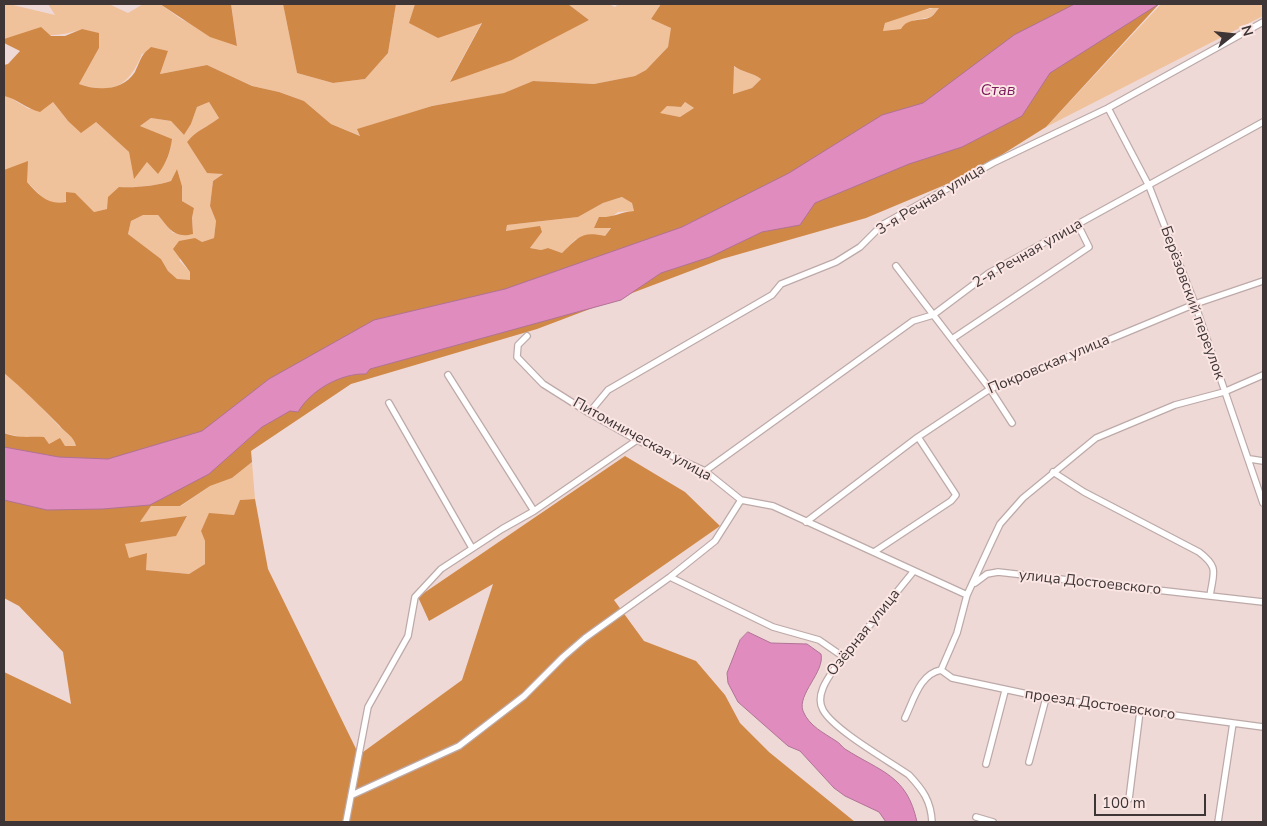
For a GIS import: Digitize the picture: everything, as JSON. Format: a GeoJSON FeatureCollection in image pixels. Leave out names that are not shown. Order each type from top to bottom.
{"type":"FeatureCollection","features":[{"type":"Feature","properties":{"kind":"street","name":"3-я Речная улица"},"geometry":{"type":"LineString","coordinates":[[589,413],[608,390],[772,295],[782,284],[836,262],[860,247],[871,235],[890,221],[993,163],[1108,108],[1263,22]]}},
{"type":"Feature","properties":{"kind":"street","name":"Берёзовский переулок"},"geometry":{"type":"LineString","coordinates":[[1108,108],[1149,186],[1195,304],[1224,392],[1250,460],[1248,462],[1263,504]]}},
{"type":"Feature","properties":{"kind":"street","name":"2-я Речная улица"},"geometry":{"type":"LineString","coordinates":[[704,471],[913,321],[933,315],[990,272],[1263,122]]}},
{"type":"Feature","properties":{"kind":"street"},"geometry":{"type":"LineString","coordinates":[[952,339],[1089,247],[1078,225]]}},
{"type":"Feature","properties":{"kind":"street"},"geometry":{"type":"LineString","coordinates":[[896,266],[990,389],[1012,423]]}},
{"type":"Feature","properties":{"kind":"street","name":"Покровская улица"},"geometry":{"type":"LineString","coordinates":[[806,522],[918,437],[990,389],[1195,304],[1263,281]]}},
{"type":"Feature","properties":{"kind":"street","name":"Питомническая улица"},"geometry":{"type":"LineString","coordinates":[[527,336],[518,345],[517,357],[543,384],[589,413],[637,440],[704,471],[741,500],[773,506],[913,572],[967,595]]}},
{"type":"Feature","properties":{"kind":"street"},"geometry":{"type":"LineString","coordinates":[[448,375],[534,511]]}},
{"type":"Feature","properties":{"kind":"street"},"geometry":{"type":"LineString","coordinates":[[905,718],[925,677],[932,672],[941,670],[957,633],[967,595],[974,584],[1000,524],[1023,498],[1096,438],[1175,405],[1224,392],[1263,375]]}},
{"type":"Feature","properties":{"kind":"street"},"geometry":{"type":"LineString","coordinates":[[389,404],[472,548]]}},
{"type":"Feature","properties":{"kind":"street"},"geometry":{"type":"LineString","coordinates":[[874,552],[951,502],[956,495],[918,437]]}},
{"type":"Feature","properties":{"kind":"street"},"geometry":{"type":"LineString","coordinates":[[346,822],[368,707],[408,636],[415,597],[441,569],[534,511],[637,440]]}},
{"type":"Feature","properties":{"kind":"street"},"geometry":{"type":"LineString","coordinates":[[1250,460],[1263,461]]}},
{"type":"Feature","properties":{"kind":"street"},"geometry":{"type":"LineString","coordinates":[[1053,472],[1084,492],[1209,559],[1214,568],[1215,575],[1210,596]]}},
{"type":"Feature","properties":{"kind":"street"},"geometry":{"type":"LineString","coordinates":[[352,795],[459,746],[524,696],[585,638],[670,577],[715,541],[741,500]]}},
{"type":"Feature","properties":{"kind":"street","name":"Озёрная улица"},"geometry":{"type":"LineString","coordinates":[[913,572],[825,682],[821,699],[822,710],[841,727],[909,775],[928,798],[932,822]]}},
{"type":"Feature","properties":{"kind":"street","name":"улица Достоевского"},"geometry":{"type":"LineString","coordinates":[[974,584],[987,574],[998,572],[1263,602]]}},
{"type":"Feature","properties":{"kind":"street"},"geometry":{"type":"LineString","coordinates":[[670,577],[773,628],[819,640],[845,658]]}},
{"type":"Feature","properties":{"kind":"street","name":"проезд Достоевского"},"geometry":{"type":"LineString","coordinates":[[941,670],[952,678],[1005,691],[1263,727]]}},
{"type":"Feature","properties":{"kind":"street"},"geometry":{"type":"LineString","coordinates":[[986,764],[1005,691]]}},
{"type":"Feature","properties":{"kind":"street"},"geometry":{"type":"LineString","coordinates":[[1029,762],[1046,698]]}},
{"type":"Feature","properties":{"kind":"street"},"geometry":{"type":"LineString","coordinates":[[1129,799],[1140,711]]}},
{"type":"Feature","properties":{"kind":"street"},"geometry":{"type":"LineString","coordinates":[[1218,822],[1233,723]]}},
{"type":"Feature","properties":{"kind":"street"},"geometry":{"type":"LineString","coordinates":[[976,817],[993,822]]}},
{"type":"Feature","properties":{"kind":"shaded area"},"geometry":{"type":"Polygon","coordinates":[[[9,4],[55,15],[48,4],[109,4],[128,13],[143,4],[160,4],[181,19],[237,45],[231,4],[283,4],[297,73],[333,83],[365,79],[388,53],[396,4],[415,4],[410,23],[482,22],[450,81],[589,20],[568,4],[609,4],[615,7],[618,4],[661,4],[651,19],[672,28],[668,47],[646,70],[635,76],[594,84],[533,81],[505,93],[432,106],[358,129],[361,136],[331,124],[304,101],[279,92],[252,86],[207,65],[160,74],[168,51],[142,54],[131,74],[118,85],[110,88],[79,84],[99,48],[82,29],[62,34],[4,39],[4,5],[9,4]]]}},
{"type":"Feature","properties":{"kind":"shaded area"},"geometry":{"type":"Polygon","coordinates":[[[160,4],[231,4],[237,46],[210,37],[160,4]]]}},
{"type":"Feature","properties":{"kind":"shaded area"},"geometry":{"type":"Polygon","coordinates":[[[283,4],[396,4],[388,53],[365,79],[333,83],[297,73],[283,4]]]}},
{"type":"Feature","properties":{"kind":"shaded area"},"geometry":{"type":"Polygon","coordinates":[[[415,4],[568,4],[589,20],[512,60],[450,82],[482,23],[438,38],[409,23],[415,4]]]}},
{"type":"Feature","properties":{"kind":"shaded area"},"geometry":{"type":"Polygon","coordinates":[[[661,4],[1159,4],[1046,127],[971,174],[866,218],[722,259],[537,329],[351,384],[251,451],[252,462],[232,478],[210,486],[180,506],[151,506],[140,522],[187,516],[176,536],[125,544],[129,558],[147,553],[146,570],[189,574],[205,564],[205,541],[201,531],[209,513],[234,515],[240,500],[255,499],[268,569],[359,755],[462,680],[493,584],[429,621],[418,597],[625,456],[685,492],[720,526],[614,600],[644,641],[696,661],[725,695],[740,723],[769,752],[855,822],[4,822],[4,672],[71,704],[63,652],[19,606],[4,598],[4,433],[20,437],[44,437],[49,444],[60,438],[65,446],[76,446],[71,437],[4,373],[4,170],[28,161],[27,182],[39,195],[49,201],[60,203],[66,202],[66,192],[75,193],[94,212],[107,209],[108,197],[119,187],[145,186],[171,181],[177,169],[182,186],[182,201],[194,208],[192,218],[193,234],[176,234],[158,215],[143,215],[131,221],[128,234],[161,259],[168,271],[177,279],[190,280],[190,272],[173,249],[179,241],[195,238],[202,242],[214,238],[216,221],[210,206],[213,181],[223,174],[207,173],[187,142],[194,134],[219,118],[209,102],[197,107],[191,124],[184,135],[171,121],[151,118],[140,126],[172,139],[168,157],[158,174],[147,162],[134,179],[129,152],[96,122],[81,133],[68,121],[53,102],[40,112],[4,96],[4,65],[8,64],[20,51],[4,43],[4,39],[41,27],[51,36],[65,36],[82,29],[99,33],[99,48],[79,84],[94,88],[110,88],[124,83],[135,72],[143,56],[151,47],[168,51],[160,74],[207,65],[252,86],[279,92],[304,101],[331,124],[360,136],[357,129],[432,106],[504,93],[533,81],[594,84],[635,76],[646,70],[668,47],[671,28],[651,19],[661,4]],[[930,8],[885,23],[883,31],[901,29],[911,21],[931,17],[939,8],[930,8]],[[734,66],[733,94],[752,88],[761,79],[734,66]],[[685,102],[681,107],[667,106],[660,113],[680,117],[694,108],[685,102]],[[622,197],[603,203],[578,217],[507,225],[506,231],[540,226],[542,232],[530,248],[541,250],[548,248],[562,253],[585,235],[605,236],[611,228],[594,228],[599,217],[608,217],[634,211],[632,203],[622,197]]]}},
{"type":"Feature","properties":{"kind":"shaded area"},"geometry":{"type":"Polygon","coordinates":[[[1161,4],[1263,4],[1263,16],[1046,127],[1161,4]]]}},
{"type":"Feature","properties":{"kind":"shaded area"},"geometry":{"type":"Polygon","coordinates":[[[940,7],[931,17],[915,20],[901,29],[883,31],[885,23],[940,7]]]}},
{"type":"Feature","properties":{"kind":"shaded area"},"geometry":{"type":"Polygon","coordinates":[[[733,66],[761,79],[752,88],[733,94],[733,66]]]}},
{"type":"Feature","properties":{"kind":"shaded area"},"geometry":{"type":"Polygon","coordinates":[[[4,96],[29,109],[53,102],[68,121],[96,122],[129,152],[134,178],[147,162],[158,173],[168,157],[171,144],[171,139],[140,126],[151,118],[171,121],[184,135],[191,124],[197,107],[209,102],[219,118],[187,142],[207,173],[224,173],[213,181],[210,206],[216,221],[214,238],[202,242],[179,260],[190,272],[190,280],[177,280],[168,271],[161,259],[128,234],[131,221],[143,215],[158,215],[173,233],[193,234],[192,218],[194,208],[182,201],[182,186],[177,169],[171,181],[145,186],[119,187],[107,209],[94,212],[74,193],[61,203],[55,204],[50,202],[25,181],[4,170],[4,96]]]}},
{"type":"Feature","properties":{"kind":"shaded area"},"geometry":{"type":"Polygon","coordinates":[[[685,102],[695,109],[680,117],[659,113],[667,106],[681,107],[685,102]]]}},
{"type":"Feature","properties":{"kind":"shaded area"},"geometry":{"type":"Polygon","coordinates":[[[623,197],[632,203],[634,211],[618,212],[610,218],[611,227],[605,236],[576,239],[562,253],[548,248],[541,250],[530,248],[542,232],[506,232],[507,225],[578,217],[603,203],[623,197]]]}},
{"type":"Feature","properties":{"kind":"shaded area"},"geometry":{"type":"Polygon","coordinates":[[[4,373],[72,437],[77,446],[65,446],[54,441],[49,444],[35,437],[29,439],[4,433],[4,373]]]}},
{"type":"Feature","properties":{"kind":"shaded area"},"geometry":{"type":"Polygon","coordinates":[[[252,462],[255,499],[240,500],[234,515],[209,514],[201,531],[205,541],[205,564],[189,574],[146,570],[146,553],[129,559],[124,544],[175,536],[187,517],[140,522],[151,506],[181,506],[210,486],[232,478],[252,462]]]}},
{"type":"Feature","properties":{"kind":"water","name":"Став"},"geometry":{"type":"Polygon","coordinates":[[[1075,4],[1159,4],[1050,73],[1022,116],[962,147],[909,164],[815,203],[800,225],[762,232],[710,257],[661,273],[621,300],[370,369],[366,374],[356,374],[337,380],[319,390],[298,412],[290,411],[262,427],[209,474],[150,505],[103,509],[47,510],[4,500],[4,447],[59,457],[108,459],[202,431],[269,379],[374,320],[505,289],[682,227],[789,173],[882,115],[923,103],[1014,35],[1075,4]]]}},
{"type":"Feature","properties":{"kind":"water"},"geometry":{"type":"Polygon","coordinates":[[[748,632],[771,643],[807,644],[821,654],[819,668],[804,697],[803,711],[817,729],[845,749],[891,776],[907,794],[913,806],[917,822],[886,822],[879,812],[845,796],[834,788],[800,751],[788,746],[738,702],[728,683],[727,673],[740,640],[748,632]]]}}]}
